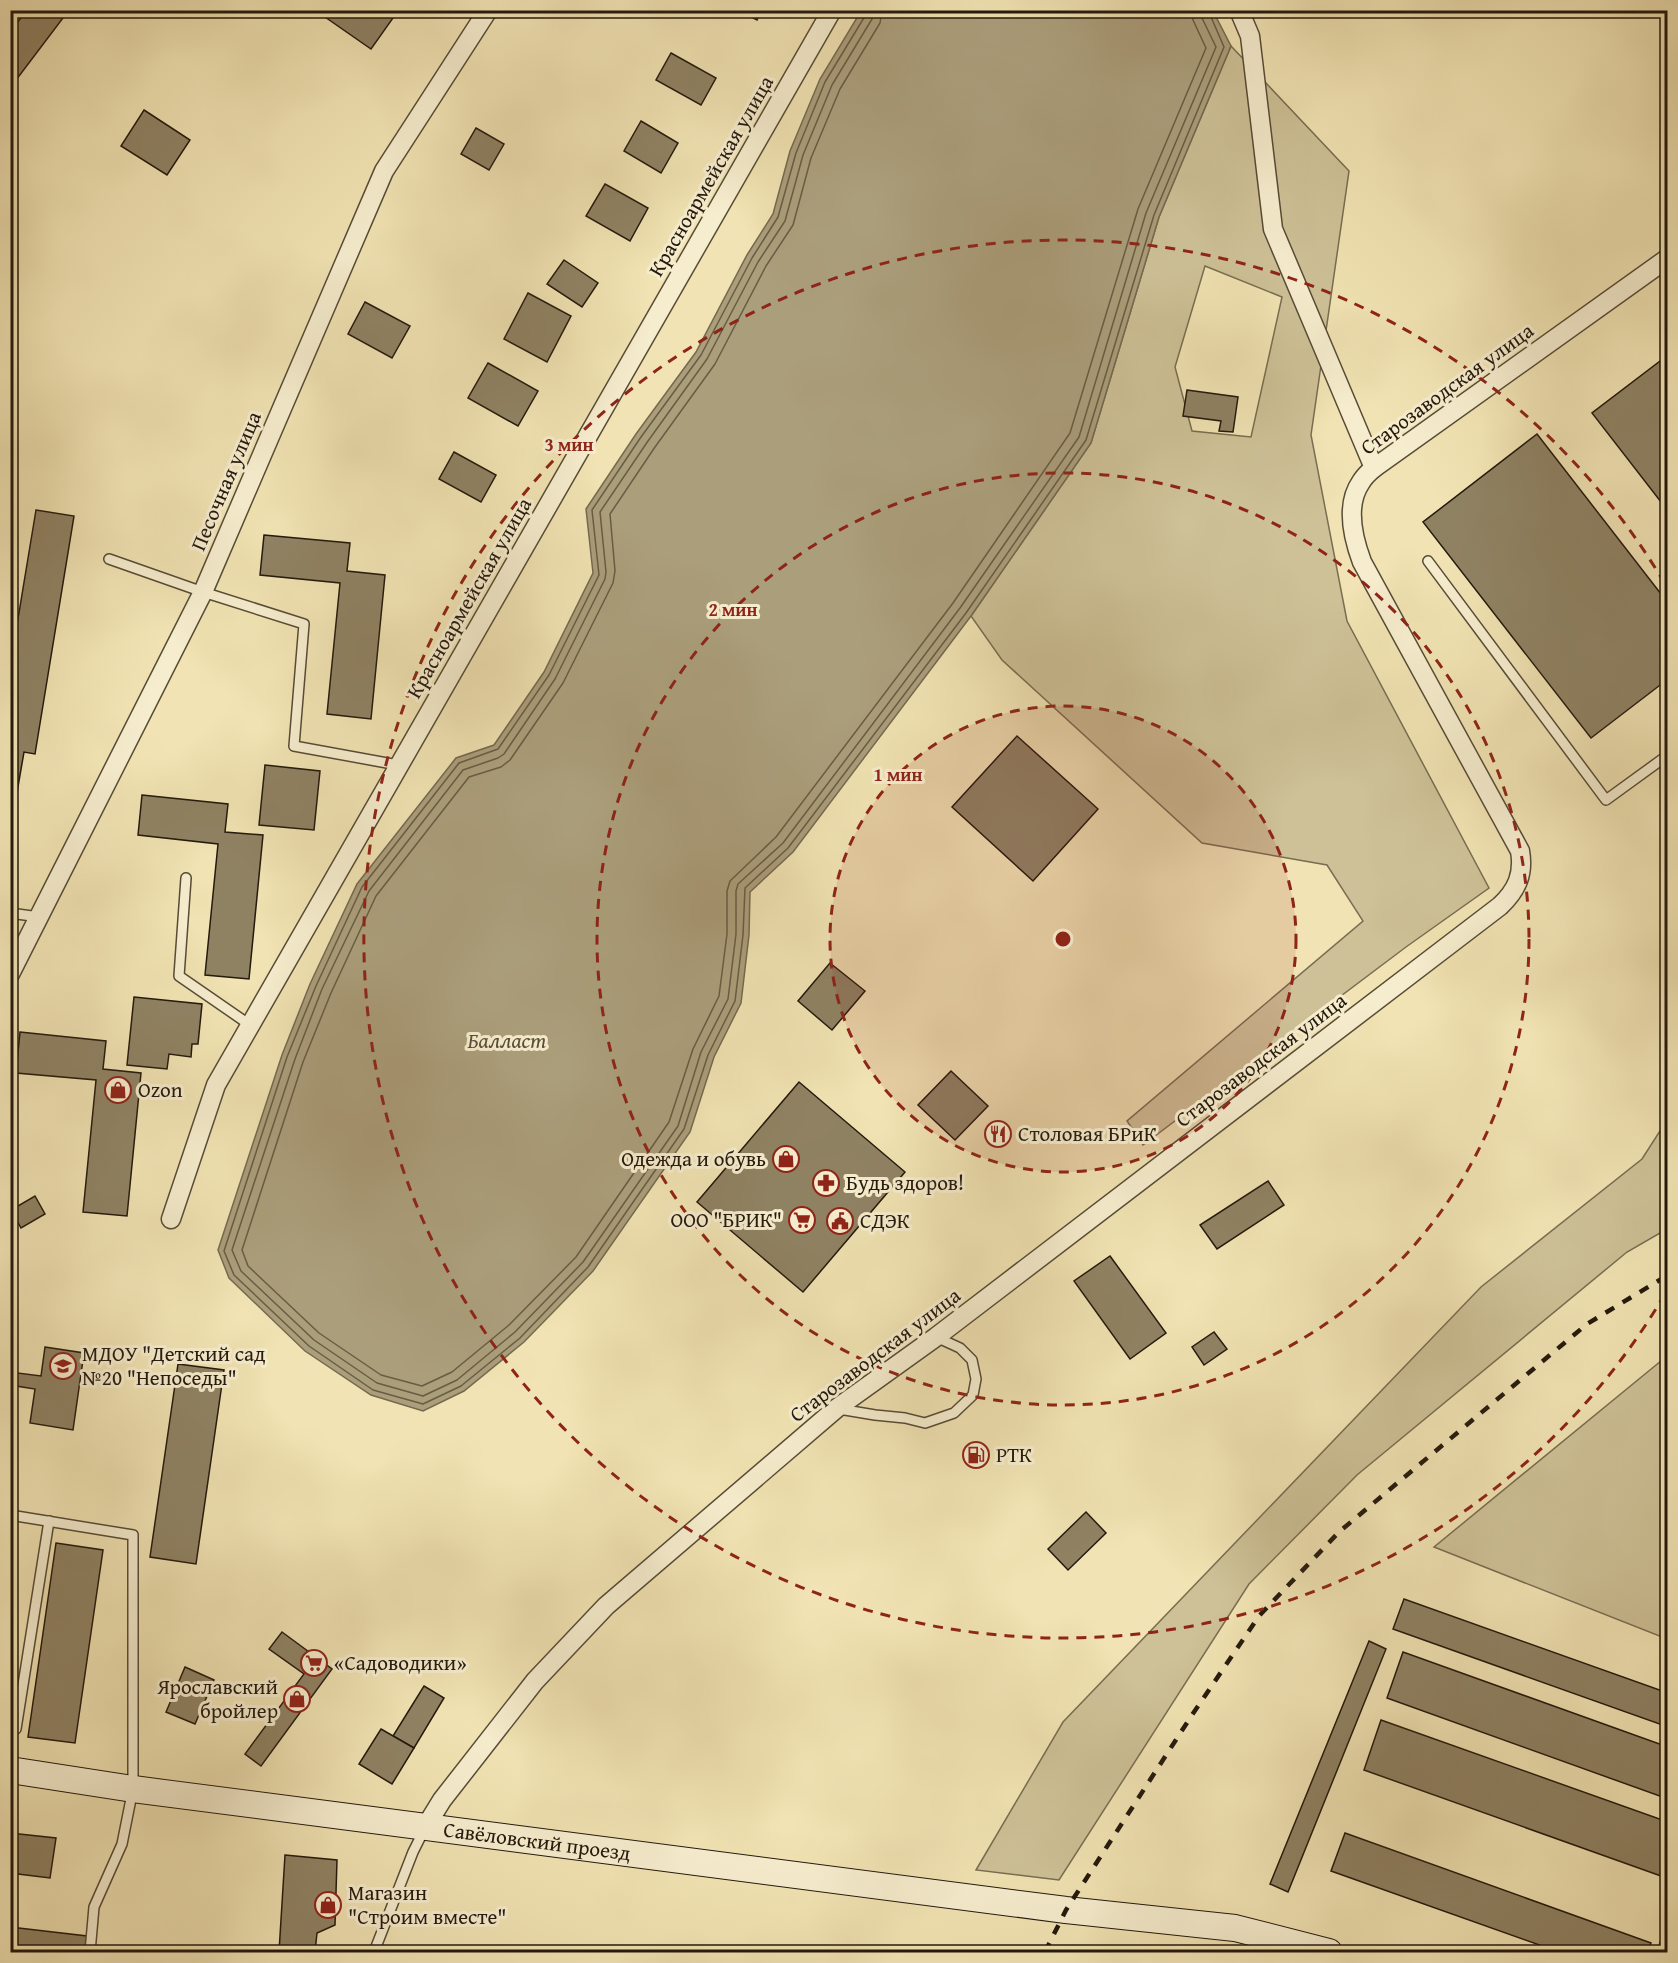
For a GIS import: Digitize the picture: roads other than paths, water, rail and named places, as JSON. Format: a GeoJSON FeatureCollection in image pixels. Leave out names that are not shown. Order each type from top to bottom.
{"type":"FeatureCollection","features":[{"type":"Feature","properties":{"kind":"main road","name":"Савёловский проезд"},"geometry":{"type":"LineString","coordinates":[[10,1770],[133,1789],[1066,1910],[1235,1928],[1329,1953]]}},
{"type":"Feature","properties":{"kind":"street","name":"Песочная улица"},"geometry":{"type":"LineString","coordinates":[[10,974],[203,592],[384,171],[488,10]]}},
{"type":"Feature","properties":{"kind":"street","name":"Красноармейская улица"},"geometry":{"type":"LineString","coordinates":[[171,1219],[216,1085],[831,10]]}},
{"type":"Feature","properties":{"kind":"street"},"geometry":{"type":"LineString","coordinates":[[1239,10],[1250,36],[1273,229],[1374,468]]}},
{"type":"Feature","properties":{"kind":"street","name":"Старозаводская улица"},"geometry":{"type":"LineString","coordinates":[[426,1826],[442,1800],[535,1681],[606,1606],[837,1408],[936,1337],[1500,906],[1519,883],[1522,868],[1520,851],[1362,562],[1353,529],[1353,498],[1360,483],[1374,468],[1665,266]]}},
{"type":"Feature","properties":{"kind":"lane"},"geometry":{"type":"LineString","coordinates":[[109,559],[304,624],[294,746],[398,765]]}},
{"type":"Feature","properties":{"kind":"lane"},"geometry":{"type":"LineString","coordinates":[[1428,561],[1606,800],[1668,755]]}},
{"type":"Feature","properties":{"kind":"lane"},"geometry":{"type":"LineString","coordinates":[[186,878],[178,976],[250,1025]]}},
{"type":"Feature","properties":{"kind":"lane"},"geometry":{"type":"LineString","coordinates":[[10,913],[39,917]]}},
{"type":"Feature","properties":{"kind":"lane"},"geometry":{"type":"LineString","coordinates":[[837,1408],[925,1423],[954,1413],[973,1395],[976,1379],[972,1360],[960,1348],[936,1337]]}},
{"type":"Feature","properties":{"kind":"lane"},"geometry":{"type":"LineString","coordinates":[[10,1515],[133,1535],[133,1789],[122,1844],[94,1907],[90,1953]]}},
{"type":"Feature","properties":{"kind":"lane"},"geometry":{"type":"LineString","coordinates":[[16,1729],[49,1521]]}},
{"type":"Feature","properties":{"kind":"lane"},"geometry":{"type":"LineString","coordinates":[[374,1953],[413,1852],[426,1826]]}},
{"type":"Feature","properties":{"kind":"lane"},"geometry":{"type":"LineString","coordinates":[[1662,1953],[1668,1936]]}},
{"type":"Feature","properties":{"kind":"water","name":"Балласт"},"geometry":{"type":"Polygon","coordinates":[[[861,11],[1213,11],[1231,46],[1159,217],[1091,443],[971,616],[793,852],[750,892],[749,935],[741,1003],[714,1057],[690,1132],[593,1271],[524,1342],[464,1391],[423,1411],[371,1395],[305,1351],[229,1278],[218,1250],[282,1055],[310,984],[357,884],[456,758],[494,745],[544,672],[593,573],[586,509],[636,434],[696,352],[747,255],[773,214],[790,151],[820,79],[861,11]]]}},
{"type":"Feature","properties":{"kind":"railway"},"geometry":{"type":"LineString","coordinates":[[1045,1952],[1066,1910],[1259,1616],[1339,1532],[1587,1324],[1668,1275]]}},
{"type":"Feature","properties":{"kind":"place","name":"Ozon"},"geometry":{"type":"Point","coordinates":[118,1090]}},
{"type":"Feature","properties":{"kind":"place","name":"Столовая БРиК"},"geometry":{"type":"Point","coordinates":[998,1134]}},
{"type":"Feature","properties":{"kind":"place","name":"Одежда и обувь"},"geometry":{"type":"Point","coordinates":[786,1159]}},
{"type":"Feature","properties":{"kind":"place","name":"Будь здоров!"},"geometry":{"type":"Point","coordinates":[826,1183]}},
{"type":"Feature","properties":{"kind":"place","name":"ООО \"БРИК\""},"geometry":{"type":"Point","coordinates":[802,1220]}},
{"type":"Feature","properties":{"kind":"place","name":"СДЭК"},"geometry":{"type":"Point","coordinates":[840,1221]}},
{"type":"Feature","properties":{"kind":"place","name":"МДОУ \"Детский сад №20 \"Непоседы\""},"geometry":{"type":"Point","coordinates":[63,1366]}},
{"type":"Feature","properties":{"kind":"place","name":"РТК"},"geometry":{"type":"Point","coordinates":[976,1455]}},
{"type":"Feature","properties":{"kind":"place","name":"«Садоводики»"},"geometry":{"type":"Point","coordinates":[314,1663]}},
{"type":"Feature","properties":{"kind":"place","name":"Ярославский бройлер"},"geometry":{"type":"Point","coordinates":[297,1699]}},
{"type":"Feature","properties":{"kind":"place","name":"Магазин \"Строим вместе\""},"geometry":{"type":"Point","coordinates":[328,1905]}}]}
